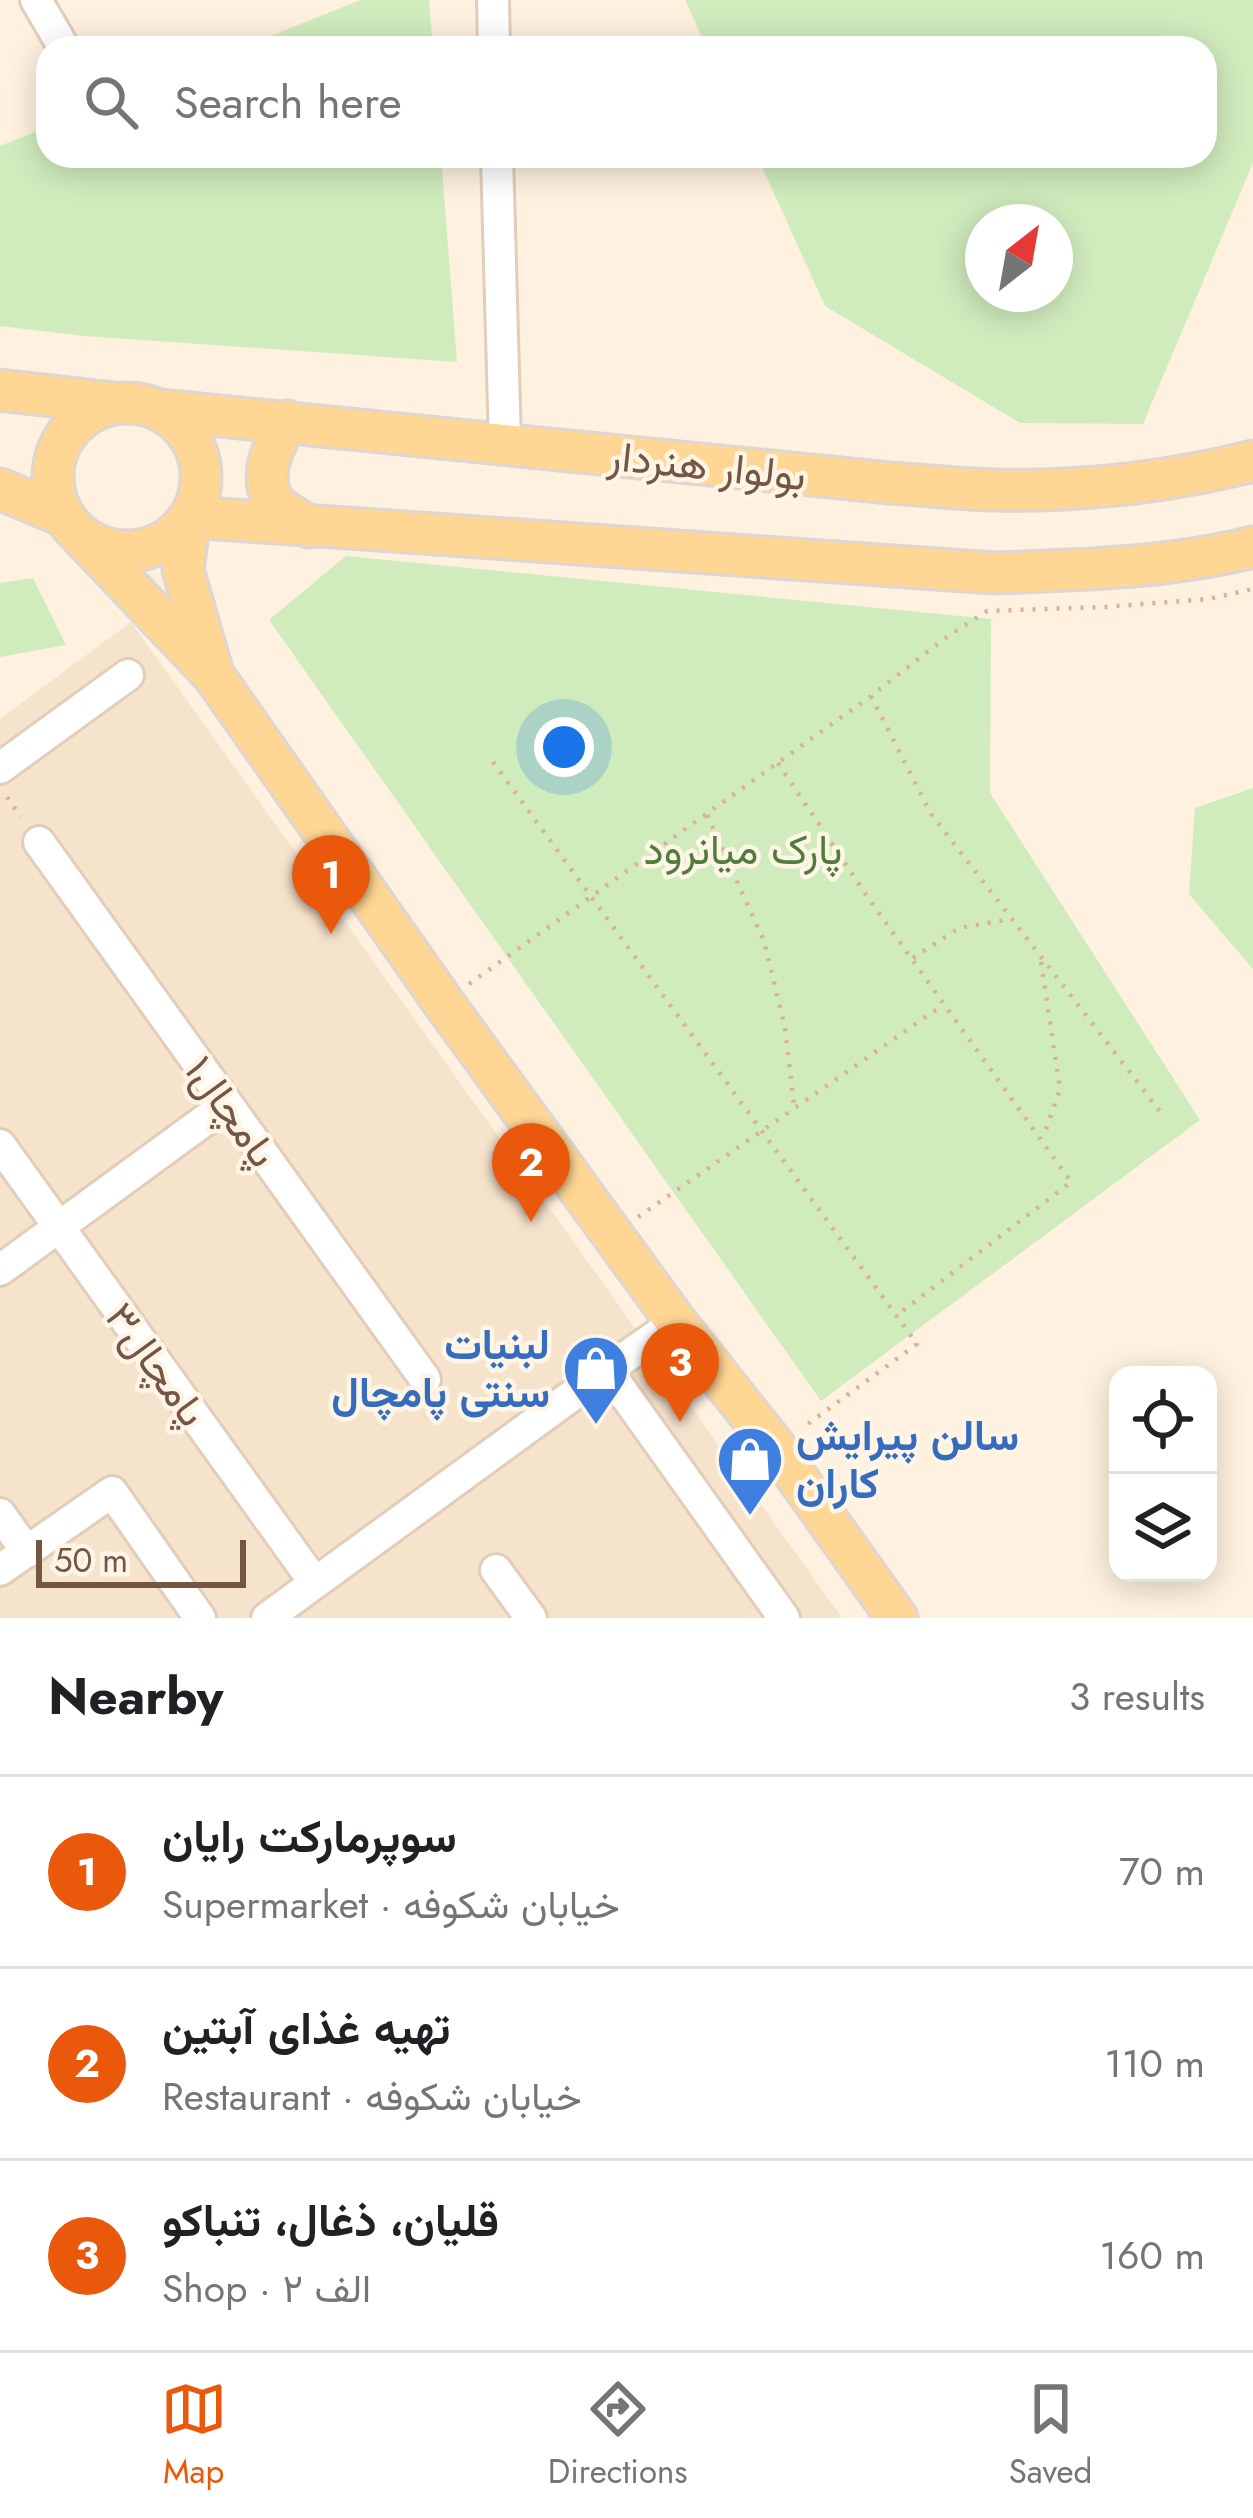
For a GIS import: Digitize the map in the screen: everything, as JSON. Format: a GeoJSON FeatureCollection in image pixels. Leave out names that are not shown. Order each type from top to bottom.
{"type":"FeatureCollection","features":[{"type":"Feature","properties":{"kind":"main road"},"geometry":{"type":"LineString","coordinates":[[0,390],[137,403],[160,410],[179,424],[194,445],[201,469],[183,570],[214,676]]}},
{"type":"Feature","properties":{"kind":"main road"},"geometry":{"type":"LineString","coordinates":[[113,403],[91,411],[72,426],[59,446],[52,468],[54,493],[72,526],[214,676],[443,1002],[897,1618]]}},
{"type":"Feature","properties":{"kind":"main road","name":"بولوار هنردار"},"geometry":{"type":"LineString","coordinates":[[160,410],[995,490],[1100,486],[1204,473],[1253,461]]}},
{"type":"Feature","properties":{"kind":"main road"},"geometry":{"type":"LineString","coordinates":[[287,421],[265,478],[277,504],[309,527]]}},
{"type":"Feature","properties":{"kind":"main road"},"geometry":{"type":"LineString","coordinates":[[0,489],[72,526],[102,548],[152,548],[190,517]]}},
{"type":"Feature","properties":{"kind":"main road","name":"بولوار هنردار"},"geometry":{"type":"LineString","coordinates":[[190,517],[994,573],[1107,569],[1219,556],[1253,547]]}},
{"type":"Feature","properties":{"kind":"street"},"geometry":{"type":"LineString","coordinates":[[35,0],[57,36]]}},
{"type":"Feature","properties":{"kind":"street"},"geometry":{"type":"LineString","coordinates":[[493,0],[494,36]]}},
{"type":"Feature","properties":{"kind":"street"},"geometry":{"type":"LineString","coordinates":[[497,168],[505,444]]}},
{"type":"Feature","properties":{"kind":"street"},"geometry":{"type":"LineString","coordinates":[[0,768],[128,675]]}},
{"type":"Feature","properties":{"kind":"street","name":"پامچال۱"},"geometry":{"type":"LineString","coordinates":[[39,842],[425,1379]]}},
{"type":"Feature","properties":{"kind":"street"},"geometry":{"type":"LineString","coordinates":[[0,1270],[227,1104]]}},
{"type":"Feature","properties":{"kind":"street","name":"پامچال۳"},"geometry":{"type":"LineString","coordinates":[[0,1145],[315,1583]]}},
{"type":"Feature","properties":{"kind":"street"},"geometry":{"type":"LineString","coordinates":[[269,1618],[676,1322]]}},
{"type":"Feature","properties":{"kind":"street"},"geometry":{"type":"LineString","coordinates":[[607,1370],[784,1618]]}},
{"type":"Feature","properties":{"kind":"street"},"geometry":{"type":"LineString","coordinates":[[0,1570],[112,1492],[200,1618]]}},
{"type":"Feature","properties":{"kind":"street"},"geometry":{"type":"LineString","coordinates":[[0,1514],[26,1552]]}},
{"type":"Feature","properties":{"kind":"street"},"geometry":{"type":"LineString","coordinates":[[496,1570],[530,1618]]}},
{"type":"Feature","properties":{"kind":"path"},"geometry":{"type":"LineString","coordinates":[[443,1002],[987,611],[1209,599],[1253,589]]}},
{"type":"Feature","properties":{"kind":"path"},"geometry":{"type":"LineString","coordinates":[[871,696],[931,814],[1162,1114]]}},
{"type":"Feature","properties":{"kind":"path"},"geometry":{"type":"LineString","coordinates":[[493,762],[917,1344],[776,1448]]}},
{"type":"Feature","properties":{"kind":"path"},"geometry":{"type":"LineString","coordinates":[[778,763],[1071,1182],[896,1316]]}},
{"type":"Feature","properties":{"kind":"path"},"geometry":{"type":"LineString","coordinates":[[0,788],[39,842]]}},
{"type":"Feature","properties":{"kind":"path"},"geometry":{"type":"LineString","coordinates":[[706,814],[764,941],[785,1028],[794,1108]]}},
{"type":"Feature","properties":{"kind":"path"},"geometry":{"type":"LineString","coordinates":[[913,958],[959,928],[1012,919]]}},
{"type":"Feature","properties":{"kind":"path"},"geometry":{"type":"LineString","coordinates":[[1040,956],[1060,1089],[1042,1140]]}},
{"type":"Feature","properties":{"kind":"path"},"geometry":{"type":"LineString","coordinates":[[613,1234],[946,1003]]}},
{"type":"Feature","properties":{"kind":"shaded area"},"geometry":{"type":"Polygon","coordinates":[[[131,622],[842,1618],[0,1618],[0,719],[131,622]]]}},
{"type":"Feature","properties":{"kind":"green space"},"geometry":{"type":"Polygon","coordinates":[[[360,0],[429,0],[432,36],[271,36],[360,0]]]}},
{"type":"Feature","properties":{"kind":"green space"},"geometry":{"type":"Polygon","coordinates":[[[685,0],[1253,0],[1253,163],[1143,424],[1020,423],[825,306],[762,168],[1217,168],[1217,36],[702,36],[685,0]]]}},
{"type":"Feature","properties":{"kind":"green space"},"geometry":{"type":"Polygon","coordinates":[[[36,132],[36,168],[442,168],[457,362],[0,326],[0,146],[36,132]]]}},
{"type":"Feature","properties":{"kind":"green space","name":"پارک میانرود"},"geometry":{"type":"Polygon","coordinates":[[[346,556],[991,619],[990,793],[1200,1120],[821,1401],[269,620],[346,556]]]}},
{"type":"Feature","properties":{"kind":"green space"},"geometry":{"type":"Polygon","coordinates":[[[33,578],[66,645],[0,657],[0,583],[33,578]]]}},
{"type":"Feature","properties":{"kind":"green space"},"geometry":{"type":"Polygon","coordinates":[[[1253,788],[1253,969],[1189,894],[1195,808],[1253,788]]]}},
{"type":"Feature","properties":{"kind":"place","name":"سوپرمارکت رایان"},"geometry":{"type":"Point","coordinates":[331,934]}},
{"type":"Feature","properties":{"kind":"place","name":"تهیه غذای آبتین"},"geometry":{"type":"Point","coordinates":[531,1222]}},
{"type":"Feature","properties":{"kind":"place","name":"قلیان، ذغال، تنباکو"},"geometry":{"type":"Point","coordinates":[680,1422]}},
{"type":"Feature","properties":{"kind":"place","name":"لبنیات سنتی پامچال"},"geometry":{"type":"Point","coordinates":[596,1427]}},
{"type":"Feature","properties":{"kind":"place","name":"سالن پیرایش کاران"},"geometry":{"type":"Point","coordinates":[750,1518]}}]}
